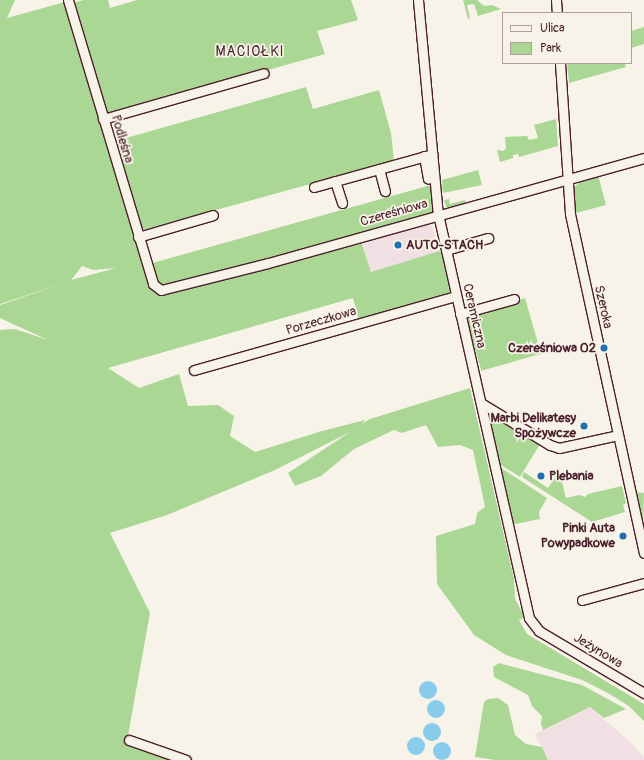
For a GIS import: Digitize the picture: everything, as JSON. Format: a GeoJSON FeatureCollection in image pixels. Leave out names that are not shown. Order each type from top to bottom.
{"type":"FeatureCollection","features":[{"type":"Feature","properties":{"kind":"street","name":"Ceramiczna"},"geometry":{"type":"LineString","coordinates":[[418,0],[438,214],[529,618],[539,631]]}},
{"type":"Feature","properties":{"kind":"street"},"geometry":{"type":"LineString","coordinates":[[556,0],[557,12]]}},
{"type":"Feature","properties":{"kind":"street","name":"Podleśna"},"geometry":{"type":"LineString","coordinates":[[71,1],[103,119],[153,284]]}},
{"type":"Feature","properties":{"kind":"street","name":"Szeroka"},"geometry":{"type":"LineString","coordinates":[[560,64],[566,180],[574,235],[644,553]]}},
{"type":"Feature","properties":{"kind":"street"},"geometry":{"type":"LineString","coordinates":[[103,119],[264,73]]}},
{"type":"Feature","properties":{"kind":"street"},"geometry":{"type":"LineString","coordinates":[[314,187],[433,154]]}},
{"type":"Feature","properties":{"kind":"street"},"geometry":{"type":"LineString","coordinates":[[424,156],[428,179]]}},
{"type":"Feature","properties":{"kind":"street","name":"Czereśniowa"},"geometry":{"type":"LineString","coordinates":[[153,284],[161,290],[178,287],[220,274],[268,263],[438,214],[644,158]]}},
{"type":"Feature","properties":{"kind":"street"},"geometry":{"type":"LineString","coordinates":[[379,168],[386,191]]}},
{"type":"Feature","properties":{"kind":"street"},"geometry":{"type":"LineString","coordinates":[[336,181],[342,203]]}},
{"type":"Feature","properties":{"kind":"street"},"geometry":{"type":"LineString","coordinates":[[138,236],[213,216]]}},
{"type":"Feature","properties":{"kind":"street"},"geometry":{"type":"LineString","coordinates":[[446,250],[488,238]]}},
{"type":"Feature","properties":{"kind":"street","name":"Porzeczkowa"},"geometry":{"type":"LineString","coordinates":[[194,370],[456,296]]}},
{"type":"Feature","properties":{"kind":"street"},"geometry":{"type":"LineString","coordinates":[[460,314],[514,299]]}},
{"type":"Feature","properties":{"kind":"street"},"geometry":{"type":"LineString","coordinates":[[481,403],[550,445],[559,448],[618,435]]}},
{"type":"Feature","properties":{"kind":"street"},"geometry":{"type":"LineString","coordinates":[[582,600],[644,583]]}},
{"type":"Feature","properties":{"kind":"street","name":"Jeżynowa"},"geometry":{"type":"LineString","coordinates":[[539,631],[644,693]]}},
{"type":"Feature","properties":{"kind":"street"},"geometry":{"type":"LineString","coordinates":[[129,740],[186,760]]}},
{"type":"Feature","properties":{"kind":"shaded area"},"geometry":{"type":"Polygon","coordinates":[[[428,224],[433,227],[439,252],[371,272],[362,243],[428,224]]]}},
{"type":"Feature","properties":{"kind":"shaded area"},"geometry":{"type":"Polygon","coordinates":[[[590,707],[630,742],[644,757],[644,760],[548,760],[535,734],[590,707]]]}},
{"type":"Feature","properties":{"kind":"green space"},"geometry":{"type":"Polygon","coordinates":[[[0,0],[15,0],[7,18],[65,2],[72,3],[84,0],[108,0],[110,8],[137,0],[351,0],[358,20],[317,31],[325,54],[104,116],[112,142],[306,87],[313,109],[379,90],[391,133],[394,161],[139,231],[149,264],[431,185],[434,214],[359,235],[371,272],[443,250],[451,295],[359,321],[353,298],[108,368],[139,388],[179,374],[188,406],[218,405],[234,416],[230,436],[255,452],[322,431],[365,420],[362,424],[370,419],[470,388],[514,579],[515,599],[525,617],[519,620],[527,634],[644,704],[644,721],[629,706],[606,692],[582,680],[506,655],[474,635],[437,584],[436,536],[475,524],[477,513],[485,507],[473,450],[460,445],[438,447],[426,425],[402,433],[394,430],[354,449],[321,476],[295,486],[288,473],[350,432],[275,470],[167,515],[110,533],[150,613],[127,741],[182,760],[0,760],[0,330],[15,329],[48,340],[0,318],[0,305],[67,282],[0,304],[0,0]],[[82,266],[71,280],[116,268],[93,270],[82,266]]]}},
{"type":"Feature","properties":{"kind":"green space"},"geometry":{"type":"Polygon","coordinates":[[[463,0],[477,0],[484,6],[492,5],[501,9],[478,16],[474,4],[467,5],[470,18],[468,19],[463,0]]]}},
{"type":"Feature","properties":{"kind":"green space"},"geometry":{"type":"Polygon","coordinates":[[[644,27],[644,44],[632,48],[632,31],[644,27]]]}},
{"type":"Feature","properties":{"kind":"green space"},"geometry":{"type":"Polygon","coordinates":[[[567,64],[625,64],[626,67],[569,83],[567,64]]]}},
{"type":"Feature","properties":{"kind":"green space"},"geometry":{"type":"Polygon","coordinates":[[[556,119],[558,146],[519,157],[518,154],[513,155],[513,158],[500,162],[497,150],[504,151],[506,148],[505,137],[527,136],[529,140],[538,138],[534,125],[556,119]]]}},
{"type":"Feature","properties":{"kind":"green space"},"geometry":{"type":"Polygon","coordinates":[[[478,170],[482,185],[443,193],[442,180],[478,170]]]}},
{"type":"Feature","properties":{"kind":"green space"},"geometry":{"type":"Polygon","coordinates":[[[598,175],[606,205],[576,213],[574,187],[584,179],[598,175]]]}},
{"type":"Feature","properties":{"kind":"green space"},"geometry":{"type":"Polygon","coordinates":[[[449,199],[450,204],[465,200],[466,204],[450,208],[446,207],[444,200],[449,199]]]}},
{"type":"Feature","properties":{"kind":"green space"},"geometry":{"type":"Polygon","coordinates":[[[525,298],[541,354],[481,371],[465,315],[525,298]]]}},
{"type":"Feature","properties":{"kind":"green space"},"geometry":{"type":"Polygon","coordinates":[[[489,414],[540,444],[520,477],[498,463],[486,416],[489,414]]]}},
{"type":"Feature","properties":{"kind":"green space"},"geometry":{"type":"Polygon","coordinates":[[[498,466],[547,498],[539,512],[540,519],[511,525],[498,466]]]}},
{"type":"Feature","properties":{"kind":"green space"},"geometry":{"type":"Polygon","coordinates":[[[524,472],[548,488],[556,476],[561,479],[566,498],[579,495],[585,497],[588,494],[622,486],[626,503],[623,505],[625,512],[592,522],[522,477],[524,472]]]}},
{"type":"Feature","properties":{"kind":"green space"},"geometry":{"type":"Polygon","coordinates":[[[636,492],[644,493],[643,527],[636,492]]]}},
{"type":"Feature","properties":{"kind":"green space"},"geometry":{"type":"Polygon","coordinates":[[[499,663],[582,685],[626,709],[604,718],[590,707],[543,730],[541,724],[542,716],[532,706],[528,695],[494,677],[493,667],[499,663]]]}},
{"type":"Feature","properties":{"kind":"green space"},"geometry":{"type":"Polygon","coordinates":[[[498,698],[508,705],[515,735],[526,744],[542,747],[548,760],[495,760],[475,757],[484,702],[488,699],[498,698]]]}},
{"type":"Feature","properties":{"kind":"water"},"geometry":{"type":"Polygon","coordinates":[[[424,681],[432,681],[437,686],[435,697],[432,699],[424,699],[419,694],[419,686],[424,681]]]}},
{"type":"Feature","properties":{"kind":"water"},"geometry":{"type":"Polygon","coordinates":[[[432,700],[440,700],[445,705],[443,716],[440,718],[432,718],[427,713],[427,705],[432,700]]]}},
{"type":"Feature","properties":{"kind":"water"},"geometry":{"type":"Polygon","coordinates":[[[432,723],[439,725],[441,732],[439,739],[432,741],[425,739],[423,732],[425,725],[432,723]]]}},
{"type":"Feature","properties":{"kind":"water"},"geometry":{"type":"Polygon","coordinates":[[[412,737],[420,737],[425,742],[423,753],[420,755],[412,755],[407,750],[407,742],[412,737]]]}},
{"type":"Feature","properties":{"kind":"water"},"geometry":{"type":"Polygon","coordinates":[[[438,742],[446,742],[451,747],[449,758],[446,760],[438,760],[433,755],[433,747],[438,742]]]}},
{"type":"Feature","properties":{"kind":"place","name":"AUTO-STACH"},"geometry":{"type":"Point","coordinates":[398,245]}},
{"type":"Feature","properties":{"kind":"place","name":"Czereśniowa 02"},"geometry":{"type":"Point","coordinates":[604,348]}},
{"type":"Feature","properties":{"kind":"place","name":"Marbi Delikatesy Spożywcze"},"geometry":{"type":"Point","coordinates":[584,426]}},
{"type":"Feature","properties":{"kind":"place","name":"Plebania"},"geometry":{"type":"Point","coordinates":[541,476]}},
{"type":"Feature","properties":{"kind":"place","name":"Pinki Auta Powypadkowe"},"geometry":{"type":"Point","coordinates":[623,536]}},
{"type":"Feature","properties":{"kind":"district","name":"MACIOŁKI"},"geometry":{"type":"Point","coordinates":[250,52]}}]}
